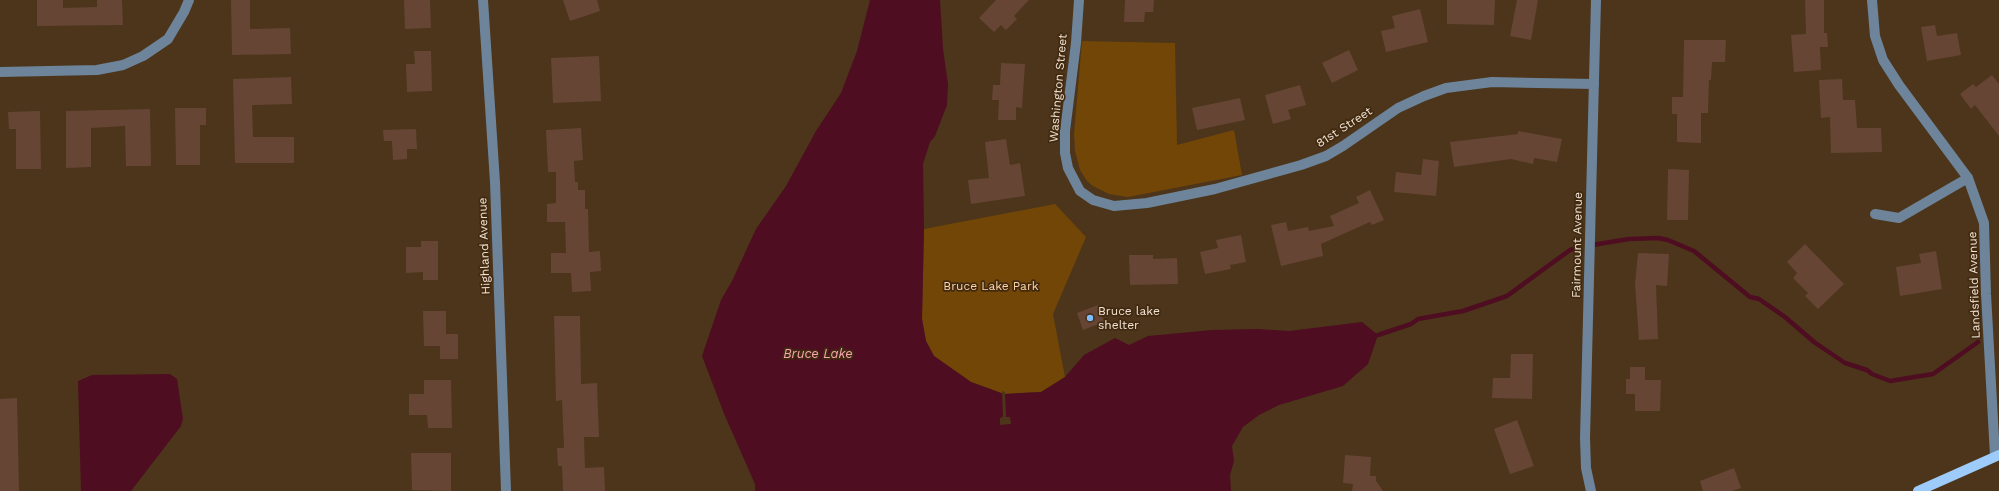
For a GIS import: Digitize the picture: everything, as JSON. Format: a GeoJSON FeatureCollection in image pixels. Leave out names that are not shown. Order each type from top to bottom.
{"type":"FeatureCollection","features":[{"type":"Feature","properties":{"kind":"main road"},"geometry":{"type":"LineString","coordinates":[[1918,491],[1997,456]]}},
{"type":"Feature","properties":{"kind":"street"},"geometry":{"type":"LineString","coordinates":[[0,72],[110,68],[133,62],[168,39],[184,12],[189,0]]}},
{"type":"Feature","properties":{"kind":"street","name":"Highland Avenue"},"geometry":{"type":"LineString","coordinates":[[483,0],[495,182],[506,491]]}},
{"type":"Feature","properties":{"kind":"street","name":"Washington Street"},"geometry":{"type":"LineString","coordinates":[[1078,0],[1076,43],[1065,131],[1065,153],[1074,182],[1080,191],[1086,196]]}},
{"type":"Feature","properties":{"kind":"street","name":"Fairmount Avenue"},"geometry":{"type":"LineString","coordinates":[[1591,491],[1586,468],[1585,438],[1596,0]]}},
{"type":"Feature","properties":{"kind":"street","name":"Landsfield Avenue"},"geometry":{"type":"LineString","coordinates":[[1872,0],[1875,36],[1883,60],[1899,85],[1968,178],[1984,223],[1986,294],[1997,456]]}},
{"type":"Feature","properties":{"kind":"street","name":"81st Street"},"geometry":{"type":"LineString","coordinates":[[1086,196],[1100,203],[1114,206],[1137,205],[1215,189],[1294,168],[1326,156],[1398,108],[1446,88],[1492,82],[1594,84]]}},
{"type":"Feature","properties":{"kind":"street"},"geometry":{"type":"LineString","coordinates":[[1874,214],[1899,218],[1968,178]]}},
{"type":"Feature","properties":{"kind":"green space"},"geometry":{"type":"Polygon","coordinates":[[[1082,41],[1175,43],[1177,145],[1234,130],[1242,175],[1128,197],[1109,194],[1093,186],[1087,181],[1080,170],[1075,151],[1074,134],[1082,41]]]}},
{"type":"Feature","properties":{"kind":"green space","name":"Bruce Lake Park"},"geometry":{"type":"Polygon","coordinates":[[[1055,204],[1086,237],[1053,314],[1065,377],[1041,392],[1004,394],[971,382],[934,356],[926,341],[922,319],[924,229],[1055,204]]]}},
{"type":"Feature","properties":{"kind":"water","name":"Bruce Lake"},"geometry":{"type":"Polygon","coordinates":[[[870,0],[940,0],[943,49],[948,84],[947,105],[935,136],[930,142],[923,164],[924,229],[922,319],[926,341],[934,356],[971,382],[1004,394],[1041,392],[1065,377],[1084,355],[1115,338],[1129,345],[1148,336],[1212,330],[1258,329],[1289,331],[1362,322],[1378,335],[1368,364],[1343,386],[1279,405],[1259,415],[1243,427],[1232,446],[1234,461],[1230,475],[1231,491],[755,491],[755,484],[725,416],[702,356],[721,300],[732,281],[756,229],[786,186],[816,131],[841,93],[857,51],[870,0]]]}},
{"type":"Feature","properties":{"kind":"water"},"geometry":{"type":"Polygon","coordinates":[[[170,374],[177,379],[183,419],[181,426],[131,491],[81,491],[78,381],[92,375],[170,374]]]}},
{"type":"Feature","properties":{"kind":"pier"},"geometry":{"type":"Polygon","coordinates":[[[1002,391],[1005,392],[1006,417],[1010,417],[1011,424],[1000,425],[1000,418],[1003,417],[1002,391]]]}},
{"type":"Feature","properties":{"kind":"building"},"geometry":{"type":"Polygon","coordinates":[[[37,0],[63,0],[63,8],[97,7],[97,0],[122,0],[123,25],[37,26],[37,0]]]}},
{"type":"Feature","properties":{"kind":"building"},"geometry":{"type":"Polygon","coordinates":[[[231,0],[250,0],[250,29],[290,28],[291,54],[232,55],[231,0]]]}},
{"type":"Feature","properties":{"kind":"building"},"geometry":{"type":"Polygon","coordinates":[[[404,0],[430,0],[431,28],[405,29],[404,0]]]}},
{"type":"Feature","properties":{"kind":"building"},"geometry":{"type":"Polygon","coordinates":[[[563,0],[597,0],[600,11],[570,21],[563,0]]]}},
{"type":"Feature","properties":{"kind":"building"},"geometry":{"type":"Polygon","coordinates":[[[996,0],[1029,0],[1014,16],[1017,19],[1006,30],[1001,25],[994,32],[979,18],[996,0]]]}},
{"type":"Feature","properties":{"kind":"building"},"geometry":{"type":"Polygon","coordinates":[[[1125,0],[1154,0],[1153,12],[1145,12],[1144,22],[1124,22],[1125,0]]]}},
{"type":"Feature","properties":{"kind":"building"},"geometry":{"type":"Polygon","coordinates":[[[1447,0],[1495,0],[1494,25],[1447,24],[1447,0]]]}},
{"type":"Feature","properties":{"kind":"building"},"geometry":{"type":"Polygon","coordinates":[[[1517,0],[1538,0],[1531,40],[1510,36],[1517,0]]]}},
{"type":"Feature","properties":{"kind":"building"},"geometry":{"type":"Polygon","coordinates":[[[1805,0],[1824,0],[1824,33],[1827,33],[1828,47],[1820,47],[1821,70],[1794,72],[1791,35],[1806,34],[1805,0]]]}},
{"type":"Feature","properties":{"kind":"building"},"geometry":{"type":"Polygon","coordinates":[[[1420,9],[1428,42],[1386,52],[1381,31],[1395,28],[1392,16],[1420,9]]]}},
{"type":"Feature","properties":{"kind":"building"},"geometry":{"type":"Polygon","coordinates":[[[1935,25],[1937,36],[1957,33],[1961,55],[1927,61],[1921,27],[1935,25]]]}},
{"type":"Feature","properties":{"kind":"building"},"geometry":{"type":"Polygon","coordinates":[[[1684,40],[1726,40],[1725,62],[1712,62],[1711,80],[1709,80],[1708,113],[1701,113],[1701,143],[1677,142],[1677,114],[1672,114],[1672,97],[1683,97],[1684,40]]]}},
{"type":"Feature","properties":{"kind":"building"},"geometry":{"type":"Polygon","coordinates":[[[1349,50],[1358,70],[1332,83],[1322,63],[1349,50]]]}},
{"type":"Feature","properties":{"kind":"building"},"geometry":{"type":"Polygon","coordinates":[[[414,51],[431,51],[432,91],[407,92],[406,64],[415,64],[414,51]]]}},
{"type":"Feature","properties":{"kind":"building"},"geometry":{"type":"Polygon","coordinates":[[[599,56],[601,101],[553,103],[551,58],[599,56]]]}},
{"type":"Feature","properties":{"kind":"building"},"geometry":{"type":"Polygon","coordinates":[[[1001,63],[1025,64],[1022,108],[1016,107],[1016,120],[998,120],[999,100],[992,100],[993,85],[1000,85],[1001,63]]]}},
{"type":"Feature","properties":{"kind":"building"},"geometry":{"type":"Polygon","coordinates":[[[1992,75],[1999,84],[1999,136],[1975,105],[1971,109],[1960,94],[1973,84],[1976,87],[1992,75]]]}},
{"type":"Feature","properties":{"kind":"building"},"geometry":{"type":"Polygon","coordinates":[[[291,77],[292,104],[252,105],[253,137],[294,137],[294,163],[235,163],[233,79],[291,77]]]}},
{"type":"Feature","properties":{"kind":"building"},"geometry":{"type":"Polygon","coordinates":[[[1842,79],[1843,100],[1855,100],[1857,128],[1881,128],[1882,152],[1831,153],[1830,117],[1821,118],[1819,80],[1842,79]]]}},
{"type":"Feature","properties":{"kind":"building"},"geometry":{"type":"Polygon","coordinates":[[[1300,85],[1306,105],[1288,110],[1291,119],[1273,124],[1265,95],[1300,85]]]}},
{"type":"Feature","properties":{"kind":"building"},"geometry":{"type":"Polygon","coordinates":[[[1240,98],[1245,120],[1197,130],[1192,108],[1240,98]]]}},
{"type":"Feature","properties":{"kind":"building"},"geometry":{"type":"Polygon","coordinates":[[[175,108],[206,108],[206,125],[200,125],[200,165],[176,165],[175,108]]]}},
{"type":"Feature","properties":{"kind":"building"},"geometry":{"type":"Polygon","coordinates":[[[150,109],[151,166],[126,166],[125,126],[91,128],[91,167],[66,168],[66,111],[150,109]]]}},
{"type":"Feature","properties":{"kind":"building"},"geometry":{"type":"Polygon","coordinates":[[[40,111],[41,169],[16,169],[16,129],[9,129],[8,112],[40,111]]]}},
{"type":"Feature","properties":{"kind":"building"},"geometry":{"type":"Polygon","coordinates":[[[581,128],[583,160],[574,161],[575,182],[578,182],[578,190],[585,190],[585,209],[588,209],[589,252],[600,251],[601,271],[590,272],[591,291],[572,292],[571,273],[551,273],[551,253],[566,253],[565,222],[547,222],[547,204],[556,203],[556,172],[548,172],[546,130],[581,128]]]}},
{"type":"Feature","properties":{"kind":"building"},"geometry":{"type":"Polygon","coordinates":[[[416,129],[417,149],[407,149],[407,159],[393,160],[392,141],[384,141],[383,130],[416,129]]]}},
{"type":"Feature","properties":{"kind":"building"},"geometry":{"type":"Polygon","coordinates":[[[1518,131],[1562,139],[1557,162],[1534,158],[1533,164],[1511,159],[1454,167],[1450,142],[1518,134],[1518,131]]]}},
{"type":"Feature","properties":{"kind":"building"},"geometry":{"type":"Polygon","coordinates":[[[1006,139],[1010,165],[1020,163],[1025,196],[971,204],[968,180],[989,178],[985,142],[1006,139]]]}},
{"type":"Feature","properties":{"kind":"building"},"geometry":{"type":"Polygon","coordinates":[[[1423,159],[1439,161],[1436,196],[1394,192],[1396,172],[1421,175],[1423,159]]]}},
{"type":"Feature","properties":{"kind":"building"},"geometry":{"type":"Polygon","coordinates":[[[1668,169],[1689,170],[1688,220],[1667,220],[1668,169]]]}},
{"type":"Feature","properties":{"kind":"building"},"geometry":{"type":"Polygon","coordinates":[[[1370,190],[1384,220],[1372,225],[1370,222],[1321,244],[1323,256],[1281,266],[1271,225],[1286,222],[1288,231],[1308,227],[1309,231],[1334,226],[1330,216],[1359,203],[1356,197],[1370,190]]]}},
{"type":"Feature","properties":{"kind":"building"},"geometry":{"type":"Polygon","coordinates":[[[1241,235],[1246,262],[1230,265],[1231,269],[1205,274],[1200,252],[1218,248],[1216,240],[1241,235]]]}},
{"type":"Feature","properties":{"kind":"building"},"geometry":{"type":"Polygon","coordinates":[[[421,241],[438,241],[438,280],[423,280],[423,272],[406,273],[406,247],[421,247],[421,241]]]}},
{"type":"Feature","properties":{"kind":"building"},"geometry":{"type":"Polygon","coordinates":[[[1805,244],[1844,284],[1818,309],[1805,296],[1808,293],[1793,278],[1797,273],[1787,262],[1805,244]]]}},
{"type":"Feature","properties":{"kind":"building"},"geometry":{"type":"Polygon","coordinates":[[[1936,251],[1942,289],[1900,296],[1896,267],[1921,263],[1919,254],[1936,251]]]}},
{"type":"Feature","properties":{"kind":"building"},"geometry":{"type":"Polygon","coordinates":[[[1638,253],[1669,254],[1667,286],[1656,285],[1658,339],[1639,340],[1635,284],[1638,253]]]}},
{"type":"Feature","properties":{"kind":"building"},"geometry":{"type":"Polygon","coordinates":[[[1129,255],[1153,255],[1153,259],[1177,258],[1178,284],[1130,285],[1129,255]]]}},
{"type":"Feature","properties":{"kind":"building","name":"Bruce lake shelter"},"geometry":{"type":"Polygon","coordinates":[[[1098,305],[1104,322],[1083,330],[1077,313],[1098,305]]]}},
{"type":"Feature","properties":{"kind":"building"},"geometry":{"type":"Polygon","coordinates":[[[423,311],[446,311],[446,334],[458,334],[458,359],[440,359],[440,346],[424,346],[423,311]]]}},
{"type":"Feature","properties":{"kind":"building"},"geometry":{"type":"Polygon","coordinates":[[[554,316],[580,316],[581,384],[597,383],[599,437],[584,437],[585,468],[604,467],[605,491],[563,491],[562,466],[558,466],[557,448],[564,448],[562,400],[556,401],[554,316]]]}},
{"type":"Feature","properties":{"kind":"building"},"geometry":{"type":"Polygon","coordinates":[[[1511,354],[1533,354],[1532,399],[1492,398],[1493,378],[1510,378],[1511,354]]]}},
{"type":"Feature","properties":{"kind":"building"},"geometry":{"type":"Polygon","coordinates":[[[1630,367],[1645,367],[1645,380],[1661,380],[1660,411],[1635,411],[1635,394],[1626,394],[1626,379],[1630,379],[1630,367]]]}},
{"type":"Feature","properties":{"kind":"building"},"geometry":{"type":"Polygon","coordinates":[[[424,380],[451,380],[452,428],[428,428],[427,415],[409,415],[409,394],[424,394],[424,380]]]}},
{"type":"Feature","properties":{"kind":"building"},"geometry":{"type":"Polygon","coordinates":[[[17,398],[19,491],[0,491],[0,399],[17,398]]]}},
{"type":"Feature","properties":{"kind":"building"},"geometry":{"type":"Polygon","coordinates":[[[1517,420],[1534,466],[1510,474],[1494,429],[1517,420]]]}},
{"type":"Feature","properties":{"kind":"building"},"geometry":{"type":"Polygon","coordinates":[[[411,453],[451,453],[451,491],[412,490],[411,453]]]}},
{"type":"Feature","properties":{"kind":"building"},"geometry":{"type":"Polygon","coordinates":[[[1345,455],[1371,457],[1370,476],[1376,476],[1376,481],[1383,491],[1352,491],[1353,484],[1343,483],[1345,455]]]}},
{"type":"Feature","properties":{"kind":"building"},"geometry":{"type":"Polygon","coordinates":[[[1734,468],[1741,488],[1732,491],[1703,491],[1700,481],[1734,468]]]}},
{"type":"Feature","properties":{"kind":"waterway"},"geometry":{"type":"LineString","coordinates":[[1592,245],[1629,239],[1658,238],[1668,240],[1694,251],[1750,297],[1759,299],[1785,317],[1814,342],[1845,363],[1867,370],[1872,374],[1890,381],[1933,374],[1978,342]]}},
{"type":"Feature","properties":{"kind":"waterway"},"geometry":{"type":"LineString","coordinates":[[1378,335],[1411,324],[1418,319],[1463,311],[1507,296],[1570,250],[1578,248]]}},
{"type":"Feature","properties":{"kind":"place","name":"Bruce lake shelter"},"geometry":{"type":"Point","coordinates":[1090,318]}}]}
